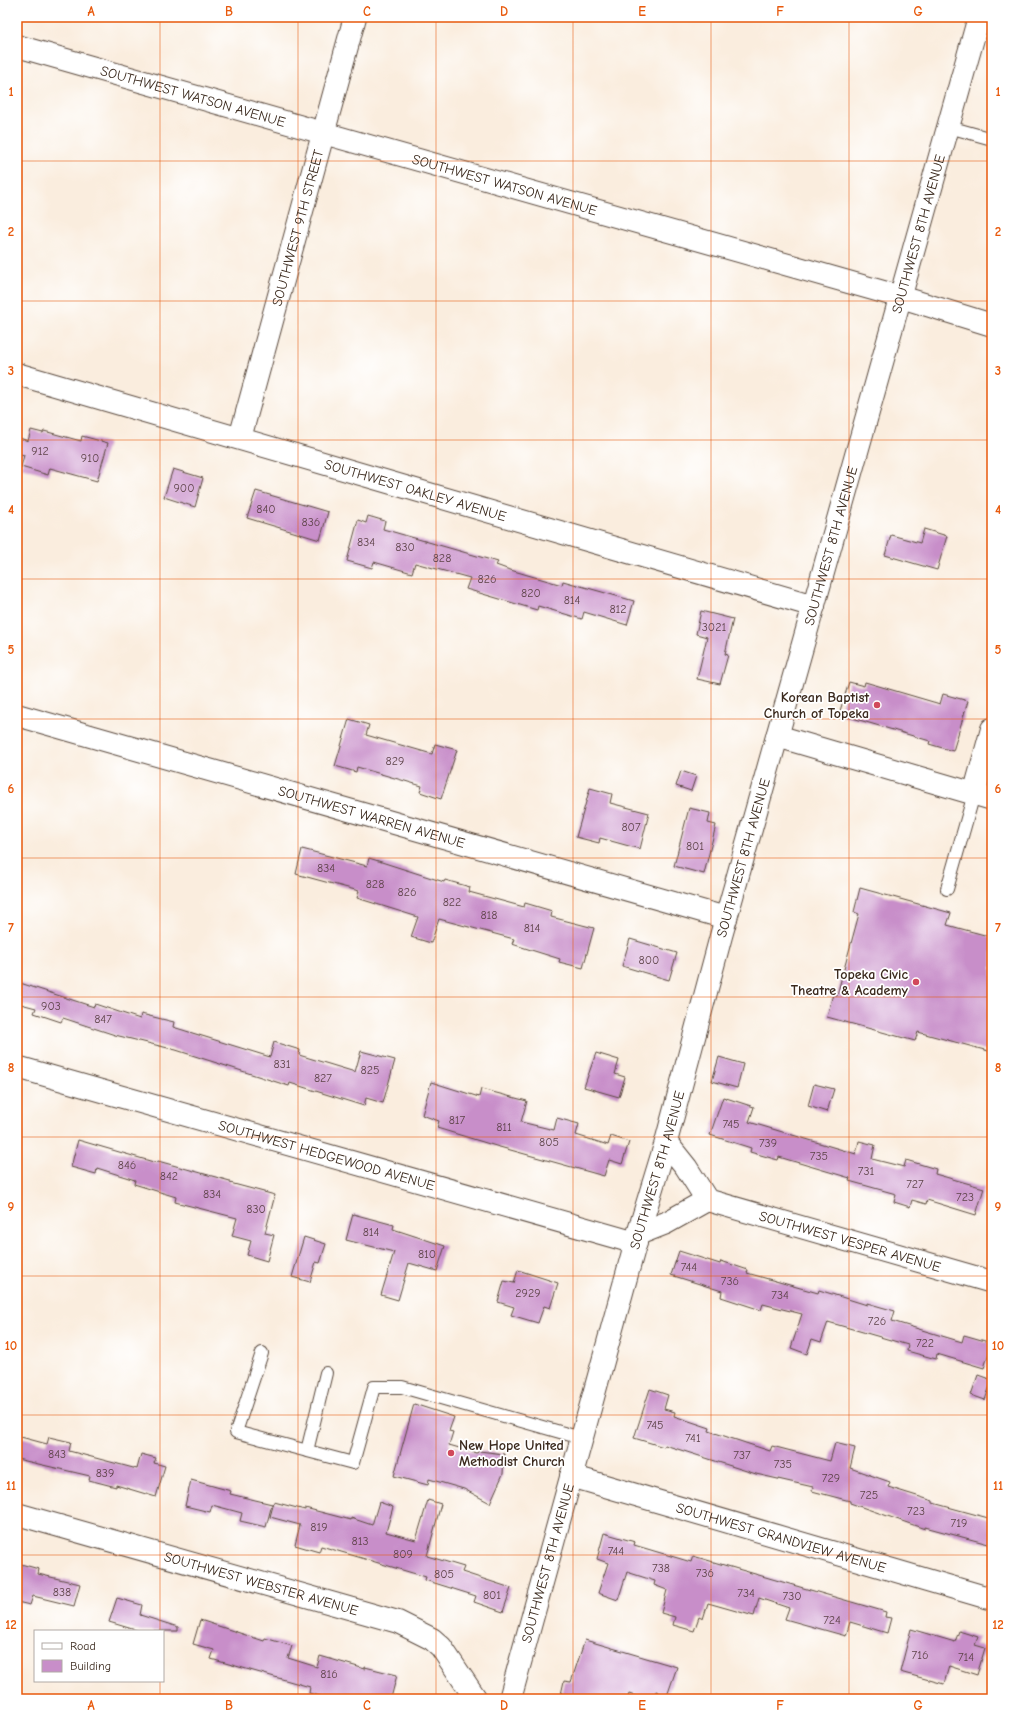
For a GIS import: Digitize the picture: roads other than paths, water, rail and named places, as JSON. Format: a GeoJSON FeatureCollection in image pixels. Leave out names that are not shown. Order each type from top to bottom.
{"type":"FeatureCollection","features":[{"type":"Feature","properties":{"kind":"street","name":"SOUTHWEST 9TH STREET"},"geometry":{"type":"LineString","coordinates":[[240,438],[356,17]]}},
{"type":"Feature","properties":{"kind":"street","name":"SOUTHWEST 8TH AVENUE"},"geometry":{"type":"LineString","coordinates":[[510,1699],[570,1476],[582,1438],[637,1238],[666,1142],[726,918],[979,17]]}},
{"type":"Feature","properties":{"kind":"street","name":"SOUTHWEST WATSON AVENUE"},"geometry":{"type":"LineString","coordinates":[[17,46],[901,297],[992,325]]}},
{"type":"Feature","properties":{"kind":"street","name":"SOUTHWEST OAKLEY AVENUE"},"geometry":{"type":"LineString","coordinates":[[17,374],[240,438],[591,543],[814,606]]}},
{"type":"Feature","properties":{"kind":"street","name":"SOUTHWEST WARREN AVENUE"},"geometry":{"type":"LineString","coordinates":[[17,716],[726,918]]}},
{"type":"Feature","properties":{"kind":"street"},"geometry":{"type":"LineString","coordinates":[[777,736],[983,796],[992,729]]}},
{"type":"Feature","properties":{"kind":"street","name":"SOUTHWEST HEDGEWOOD AVENUE"},"geometry":{"type":"LineString","coordinates":[[17,1067],[637,1238]]}},
{"type":"Feature","properties":{"kind":"street"},"geometry":{"type":"LineString","coordinates":[[637,1238],[707,1200],[686,1167],[666,1142]]}},
{"type":"Feature","properties":{"kind":"street","name":"SOUTHWEST VESPER AVENUE"},"geometry":{"type":"LineString","coordinates":[[707,1200],[992,1282]]}},
{"type":"Feature","properties":{"kind":"street","name":"SOUTHWEST GRANDVIEW AVENUE"},"geometry":{"type":"LineString","coordinates":[[570,1476],[992,1599]]}},
{"type":"Feature","properties":{"kind":"street","name":"SOUTHWEST WEBSTER AVENUE"},"geometry":{"type":"LineString","coordinates":[[17,1514],[398,1622],[426,1635],[441,1647],[476,1699]]}},
{"type":"Feature","properties":{"kind":"lane"},"geometry":{"type":"LineString","coordinates":[[949,127],[992,139]]}},
{"type":"Feature","properties":{"kind":"lane"},"geometry":{"type":"LineString","coordinates":[[947,890],[983,796]]}},
{"type":"Feature","properties":{"kind":"lane"},"geometry":{"type":"LineString","coordinates":[[262,1353],[236,1432],[353,1463],[374,1387],[402,1388],[582,1438]]}},
{"type":"Feature","properties":{"kind":"lane"},"geometry":{"type":"LineString","coordinates":[[307,1451],[326,1372]]}},
{"type":"Feature","properties":{"kind":"place","name":"Korean Baptist Church of Topeka"},"geometry":{"type":"Point","coordinates":[877,705]}},
{"type":"Feature","properties":{"kind":"place","name":"Topeka Civic Theatre & Academy"},"geometry":{"type":"Point","coordinates":[916,982]}},
{"type":"Feature","properties":{"kind":"place","name":"New Hope United Methodist Church"},"geometry":{"type":"Point","coordinates":[451,1453]}}]}
